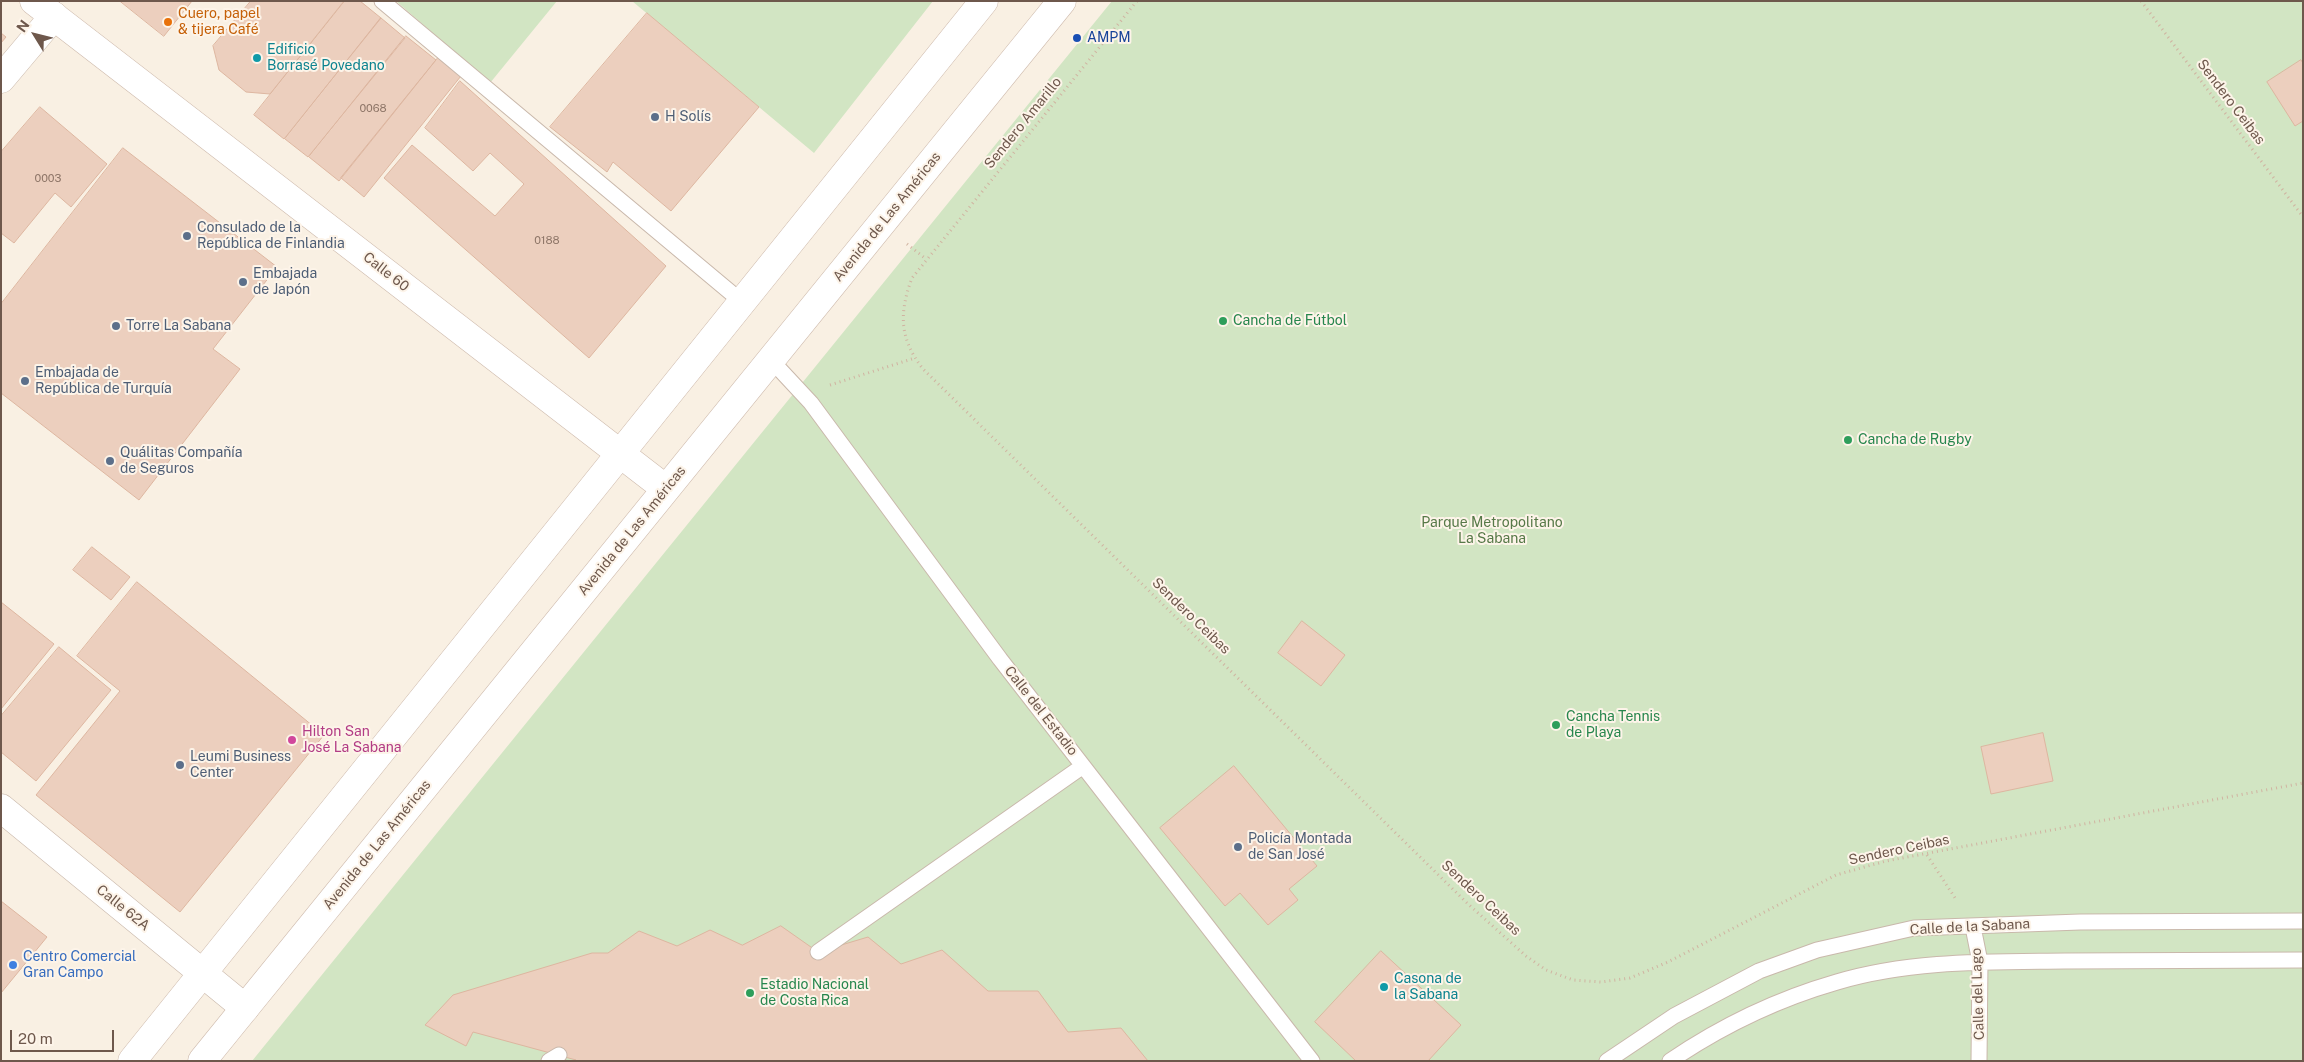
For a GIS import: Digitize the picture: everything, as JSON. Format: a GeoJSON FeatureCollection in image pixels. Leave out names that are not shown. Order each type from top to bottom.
{"type":"FeatureCollection","features":[{"type":"Feature","properties":{"kind":"main road"},"geometry":{"type":"LineString","coordinates":[[132,1061],[984,1]]}},
{"type":"Feature","properties":{"kind":"main road","name":"Avenida de Las Américas"},"geometry":{"type":"LineString","coordinates":[[202,1061],[1062,1]]}},
{"type":"Feature","properties":{"kind":"main road"},"geometry":{"type":"LineString","coordinates":[[1,79],[44,9]]}},
{"type":"Feature","properties":{"kind":"main road","name":"Calle 60"},"geometry":{"type":"LineString","coordinates":[[44,9],[666,489]]}},
{"type":"Feature","properties":{"kind":"main road","name":"Calle 62A"},"geometry":{"type":"LineString","coordinates":[[1,808],[245,1008]]}},
{"type":"Feature","properties":{"kind":"lane"},"geometry":{"type":"LineString","coordinates":[[382,1],[742,302]]}},
{"type":"Feature","properties":{"kind":"lane","name":"Calle del Estadio"},"geometry":{"type":"LineString","coordinates":[[771,360],[803,393],[1000,659],[1312,1061]]}},
{"type":"Feature","properties":{"kind":"lane"},"geometry":{"type":"LineString","coordinates":[[818,952],[1083,766]]}},
{"type":"Feature","properties":{"kind":"lane","name":"Calle de la Sabana"},"geometry":{"type":"LineString","coordinates":[[1607,1061],[1674,1016],[1767,968],[1817,950],[1914,928],[2080,922],[2303,921]]}},
{"type":"Feature","properties":{"kind":"lane","name":"Calle del Lago"},"geometry":{"type":"LineString","coordinates":[[1973,927],[1980,962],[1980,1061]]}},
{"type":"Feature","properties":{"kind":"lane"},"geometry":{"type":"LineString","coordinates":[[1670,1061],[1696,1044],[1776,1004],[1837,981],[1922,965],[1980,962],[2303,960]]}},
{"type":"Feature","properties":{"kind":"path","name":"Sendero Amarillo"},"geometry":{"type":"LineString","coordinates":[[926,259],[1137,1]]}},
{"type":"Feature","properties":{"kind":"path","name":"Sendero Ceibas"},"geometry":{"type":"LineString","coordinates":[[2141,1],[2303,217]]}},
{"type":"Feature","properties":{"kind":"path"},"geometry":{"type":"LineString","coordinates":[[906,243],[926,259]]}},
{"type":"Feature","properties":{"kind":"path","name":"Sendero Ceibas"},"geometry":{"type":"LineString","coordinates":[[926,259],[912,278],[904,300],[902,323],[908,344],[915,358],[1468,903],[1526,956],[1546,970],[1573,980],[1601,982],[1630,978],[1668,962],[1836,876],[1886,861],[1927,855],[2303,783]]}},
{"type":"Feature","properties":{"kind":"path"},"geometry":{"type":"LineString","coordinates":[[803,393],[915,358]]}},
{"type":"Feature","properties":{"kind":"path"},"geometry":{"type":"LineString","coordinates":[[1927,855],[1973,927]]}},
{"type":"Feature","properties":{"kind":"green space"},"geometry":{"type":"Polygon","coordinates":[[[396,1],[557,1],[490,83],[396,1]]]}},
{"type":"Feature","properties":{"kind":"green space"},"geometry":{"type":"Polygon","coordinates":[[[632,1],[933,1],[814,153],[632,1]]]}},
{"type":"Feature","properties":{"kind":"green space","name":"Parque Metropolitano La Sabana"},"geometry":{"type":"Polygon","coordinates":[[[1112,1],[2303,1],[2303,1061],[252,1061],[1112,1]]]}},
{"type":"Feature","properties":{"kind":"building"},"geometry":{"type":"Polygon","coordinates":[[[120,1],[192,1],[164,36],[120,1]]]}},
{"type":"Feature","properties":{"kind":"building","name":"Edificio Borrasé Povedano"},"geometry":{"type":"Polygon","coordinates":[[[251,1],[344,1],[270,94],[246,92],[219,70],[213,46],[251,1]]]}},
{"type":"Feature","properties":{"kind":"building"},"geometry":{"type":"Polygon","coordinates":[[[345,1],[360,1],[381,18],[284,139],[254,115],[345,1]]]}},
{"type":"Feature","properties":{"kind":"building","name":"H Solís"},"geometry":{"type":"Polygon","coordinates":[[[647,13],[759,107],[671,211],[613,162],[607,172],[550,127],[647,13]]]}},
{"type":"Feature","properties":{"kind":"building"},"geometry":{"type":"Polygon","coordinates":[[[381,18],[405,38],[308,157],[285,139],[381,18]]]}},
{"type":"Feature","properties":{"kind":"building"},"geometry":{"type":"Polygon","coordinates":[[[1,33],[6,37],[1,43],[1,33]]]}},
{"type":"Feature","properties":{"kind":"building"},"geometry":{"type":"Polygon","coordinates":[[[406,36],[436,60],[339,181],[309,157],[406,36]]]}},
{"type":"Feature","properties":{"kind":"building"},"geometry":{"type":"Polygon","coordinates":[[[438,58],[461,76],[364,197],[341,178],[438,58]]]}},
{"type":"Feature","properties":{"kind":"building"},"geometry":{"type":"Polygon","coordinates":[[[2301,60],[2303,63],[2303,121],[2295,126],[2267,82],[2301,60]]]}},
{"type":"Feature","properties":{"kind":"building"},"geometry":{"type":"Polygon","coordinates":[[[460,81],[666,266],[589,358],[384,178],[412,145],[495,216],[524,184],[490,153],[473,171],[425,128],[460,81]]]}},
{"type":"Feature","properties":{"kind":"building"},"geometry":{"type":"Polygon","coordinates":[[[40,107],[107,164],[71,207],[55,193],[14,243],[1,233],[1,152],[40,107]]]}},
{"type":"Feature","properties":{"kind":"building","name":"Torre La Sabana"},"geometry":{"type":"Polygon","coordinates":[[[123,148],[277,267],[213,349],[240,369],[139,500],[1,393],[1,304],[123,148]]]}},
{"type":"Feature","properties":{"kind":"building"},"geometry":{"type":"Polygon","coordinates":[[[92,547],[130,577],[111,600],[73,570],[92,547]]]}},
{"type":"Feature","properties":{"kind":"building","name":"Leumi Business Center"},"geometry":{"type":"Polygon","coordinates":[[[137,582],[324,735],[180,912],[36,795],[120,691],[77,656],[137,582]]]}},
{"type":"Feature","properties":{"kind":"building"},"geometry":{"type":"Polygon","coordinates":[[[1,602],[54,644],[1,709],[1,602]]]}},
{"type":"Feature","properties":{"kind":"building"},"geometry":{"type":"Polygon","coordinates":[[[1302,621],[1345,655],[1321,686],[1278,653],[1302,621]]]}},
{"type":"Feature","properties":{"kind":"building"},"geometry":{"type":"Polygon","coordinates":[[[59,647],[111,690],[36,781],[1,752],[1,716],[59,647]]]}},
{"type":"Feature","properties":{"kind":"building"},"geometry":{"type":"Polygon","coordinates":[[[2043,733],[2053,781],[1991,794],[1981,747],[2043,733]]]}},
{"type":"Feature","properties":{"kind":"building","name":"Policía Montada de San José"},"geometry":{"type":"Polygon","coordinates":[[[1234,766],[1317,866],[1289,889],[1298,900],[1268,925],[1240,893],[1225,906],[1160,828],[1234,766]]]}},
{"type":"Feature","properties":{"kind":"building","name":"Centro Comercial Gran Campo"},"geometry":{"type":"Polygon","coordinates":[[[1,901],[47,937],[1,993],[1,901]]]}},
{"type":"Feature","properties":{"kind":"building","name":"Estadio Nacional de Costa Rica"},"geometry":{"type":"Polygon","coordinates":[[[781,926],[818,952],[868,937],[901,964],[942,950],[988,991],[1038,991],[1068,1032],[1121,1028],[1148,1061],[574,1061],[576,1060],[473,1032],[466,1046],[425,1025],[453,995],[592,953],[608,953],[639,931],[677,946],[710,930],[742,945],[781,926]]]}},
{"type":"Feature","properties":{"kind":"building","name":"Casona de la Sabana"},"geometry":{"type":"Polygon","coordinates":[[[1381,951],[1461,1025],[1428,1061],[1356,1061],[1315,1022],[1381,951]]]}},
{"type":"Feature","properties":{"kind":"place","name":"Cuero, papel & tijera Café"},"geometry":{"type":"Point","coordinates":[168,22]}},
{"type":"Feature","properties":{"kind":"place","name":"AMPM"},"geometry":{"type":"Point","coordinates":[1077,38]}},
{"type":"Feature","properties":{"kind":"place","name":"Edificio Borrasé Povedano"},"geometry":{"type":"Point","coordinates":[257,58]}},
{"type":"Feature","properties":{"kind":"place","name":"H Solís"},"geometry":{"type":"Point","coordinates":[655,117]}},
{"type":"Feature","properties":{"kind":"place","name":"Consulado de la República de Finlandia"},"geometry":{"type":"Point","coordinates":[187,236]}},
{"type":"Feature","properties":{"kind":"place","name":"Embajada de Japón"},"geometry":{"type":"Point","coordinates":[243,282]}},
{"type":"Feature","properties":{"kind":"place","name":"Cancha de Fútbol"},"geometry":{"type":"Point","coordinates":[1223,321]}},
{"type":"Feature","properties":{"kind":"place","name":"Torre La Sabana"},"geometry":{"type":"Point","coordinates":[116,326]}},
{"type":"Feature","properties":{"kind":"place","name":"Embajada de República de Turquía"},"geometry":{"type":"Point","coordinates":[25,381]}},
{"type":"Feature","properties":{"kind":"place","name":"Cancha de Rugby"},"geometry":{"type":"Point","coordinates":[1848,440]}},
{"type":"Feature","properties":{"kind":"place","name":"Quálitas Compañía de Seguros"},"geometry":{"type":"Point","coordinates":[110,461]}},
{"type":"Feature","properties":{"kind":"place","name":"Cancha Tennis de Playa"},"geometry":{"type":"Point","coordinates":[1556,725]}},
{"type":"Feature","properties":{"kind":"place","name":"Hilton San José La Sabana"},"geometry":{"type":"Point","coordinates":[292,740]}},
{"type":"Feature","properties":{"kind":"place","name":"Leumi Business Center"},"geometry":{"type":"Point","coordinates":[180,765]}},
{"type":"Feature","properties":{"kind":"place","name":"Policía Montada de San José"},"geometry":{"type":"Point","coordinates":[1238,847]}},
{"type":"Feature","properties":{"kind":"place","name":"Centro Comercial Gran Campo"},"geometry":{"type":"Point","coordinates":[13,965]}},
{"type":"Feature","properties":{"kind":"place","name":"Casona de la Sabana"},"geometry":{"type":"Point","coordinates":[1384,987]}},
{"type":"Feature","properties":{"kind":"place","name":"Estadio Nacional de Costa Rica"},"geometry":{"type":"Point","coordinates":[750,993]}}]}
